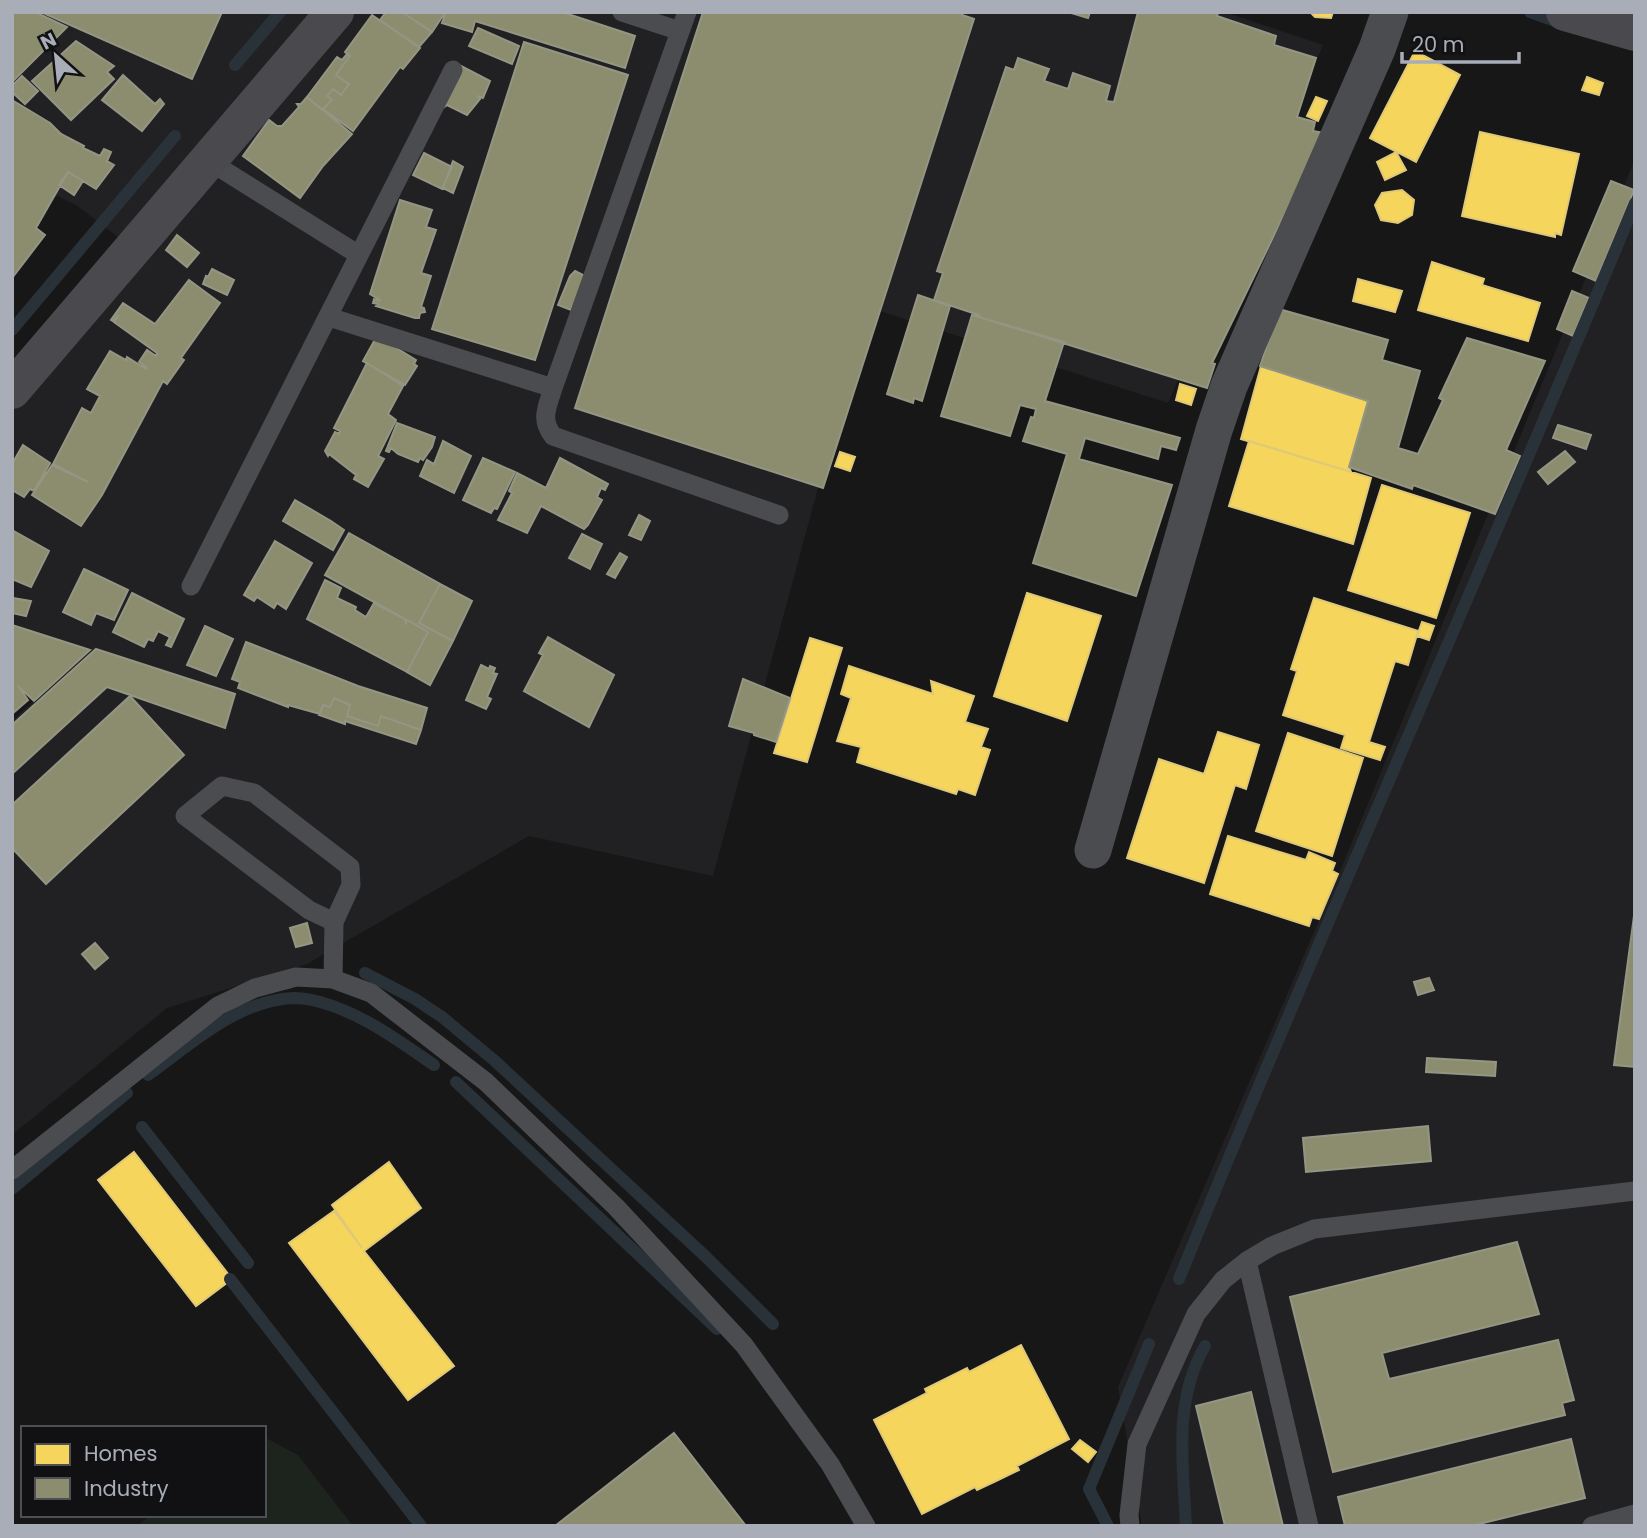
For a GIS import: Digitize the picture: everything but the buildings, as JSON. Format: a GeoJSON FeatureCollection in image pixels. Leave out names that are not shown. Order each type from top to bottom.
{"type":"FeatureCollection","features":[{"type":"Feature","properties":{"kind":"street"},"geometry":{"type":"LineString","coordinates":[[12,390],[335,12]]}},
{"type":"Feature","properties":{"kind":"street"},"geometry":{"type":"LineString","coordinates":[[1093,850],[1210,443],[1229,386],[1377,50],[1390,12]]}},
{"type":"Feature","properties":{"kind":"street"},"geometry":{"type":"LineString","coordinates":[[1577,14],[1635,32]]}},
{"type":"Feature","properties":{"kind":"lane"},"geometry":{"type":"LineString","coordinates":[[622,12],[680,31]]}},
{"type":"Feature","properties":{"kind":"lane"},"geometry":{"type":"LineString","coordinates":[[687,12],[553,388],[545,416],[546,427],[553,436],[779,515]]}},
{"type":"Feature","properties":{"kind":"lane"},"geometry":{"type":"LineString","coordinates":[[191,586],[453,70]]}},
{"type":"Feature","properties":{"kind":"lane"},"geometry":{"type":"LineString","coordinates":[[209,161],[359,255]]}},
{"type":"Feature","properties":{"kind":"lane"},"geometry":{"type":"LineString","coordinates":[[329,317],[553,388]]}},
{"type":"Feature","properties":{"kind":"lane"},"geometry":{"type":"LineString","coordinates":[[333,979],[334,922],[351,885],[350,867],[254,793],[222,786],[185,816],[309,910],[334,922]]}},
{"type":"Feature","properties":{"kind":"lane"},"geometry":{"type":"LineString","coordinates":[[12,1170],[218,1006],[254,988],[296,978],[333,979],[371,993],[486,1082],[617,1207],[744,1345],[830,1464],[866,1526]]}},
{"type":"Feature","properties":{"kind":"lane"},"geometry":{"type":"LineString","coordinates":[[1130,1526],[1137,1444],[1196,1314],[1223,1280],[1247,1261],[1314,1229],[1635,1191]]}},
{"type":"Feature","properties":{"kind":"lane"},"geometry":{"type":"LineString","coordinates":[[1247,1261],[1309,1526]]}},
{"type":"Feature","properties":{"kind":"lane"},"geometry":{"type":"LineString","coordinates":[[1592,1526],[1635,1514]]}},
{"type":"Feature","properties":{"kind":"shaded area"},"geometry":{"type":"Polygon","coordinates":[[[12,12],[1224,12],[1323,45],[1168,403],[867,307],[713,876],[529,836],[307,964],[167,1008],[12,1135],[12,721],[59,677],[12,662],[12,403],[131,247],[76,205],[12,174],[12,12]]]}},
{"type":"Feature","properties":{"kind":"shaded area"},"geometry":{"type":"Polygon","coordinates":[[[1635,159],[1635,1526],[1142,1526],[1118,1387],[1335,883],[1635,159]]]}},
{"type":"Feature","properties":{"kind":"shaded area"},"geometry":{"type":"Polygon","coordinates":[[[266,1438],[298,1455],[353,1526],[137,1526],[148,1517],[266,1517],[266,1438]]]}},
{"type":"Feature","properties":{"kind":"waterway"},"geometry":{"type":"LineString","coordinates":[[235,65],[280,12]]}},
{"type":"Feature","properties":{"kind":"waterway"},"geometry":{"type":"LineString","coordinates":[[1530,12],[1561,23]]}},
{"type":"Feature","properties":{"kind":"waterway"},"geometry":{"type":"LineString","coordinates":[[12,330],[175,136]]}},
{"type":"Feature","properties":{"kind":"waterway"},"geometry":{"type":"LineString","coordinates":[[1179,1279],[1291,1009],[1635,203]]}},
{"type":"Feature","properties":{"kind":"waterway"},"geometry":{"type":"LineString","coordinates":[[365,973],[415,999],[442,1017],[495,1061],[705,1256],[773,1324]]}},
{"type":"Feature","properties":{"kind":"waterway"},"geometry":{"type":"LineString","coordinates":[[148,1075],[235,1015],[273,1001],[294,998],[322,1002],[358,1017],[434,1065]]}},
{"type":"Feature","properties":{"kind":"waterway"},"geometry":{"type":"LineString","coordinates":[[456,1082],[717,1329]]}},
{"type":"Feature","properties":{"kind":"waterway"},"geometry":{"type":"LineString","coordinates":[[12,1189],[127,1093]]}},
{"type":"Feature","properties":{"kind":"waterway"},"geometry":{"type":"LineString","coordinates":[[142,1127],[248,1263]]}},
{"type":"Feature","properties":{"kind":"waterway"},"geometry":{"type":"LineString","coordinates":[[230,1279],[421,1526]]}},
{"type":"Feature","properties":{"kind":"waterway"},"geometry":{"type":"LineString","coordinates":[[1108,1526],[1089,1489],[1149,1344]]}},
{"type":"Feature","properties":{"kind":"waterway"},"geometry":{"type":"LineString","coordinates":[[1186,1526],[1182,1457],[1184,1411],[1195,1367],[1205,1346]]}}]}
